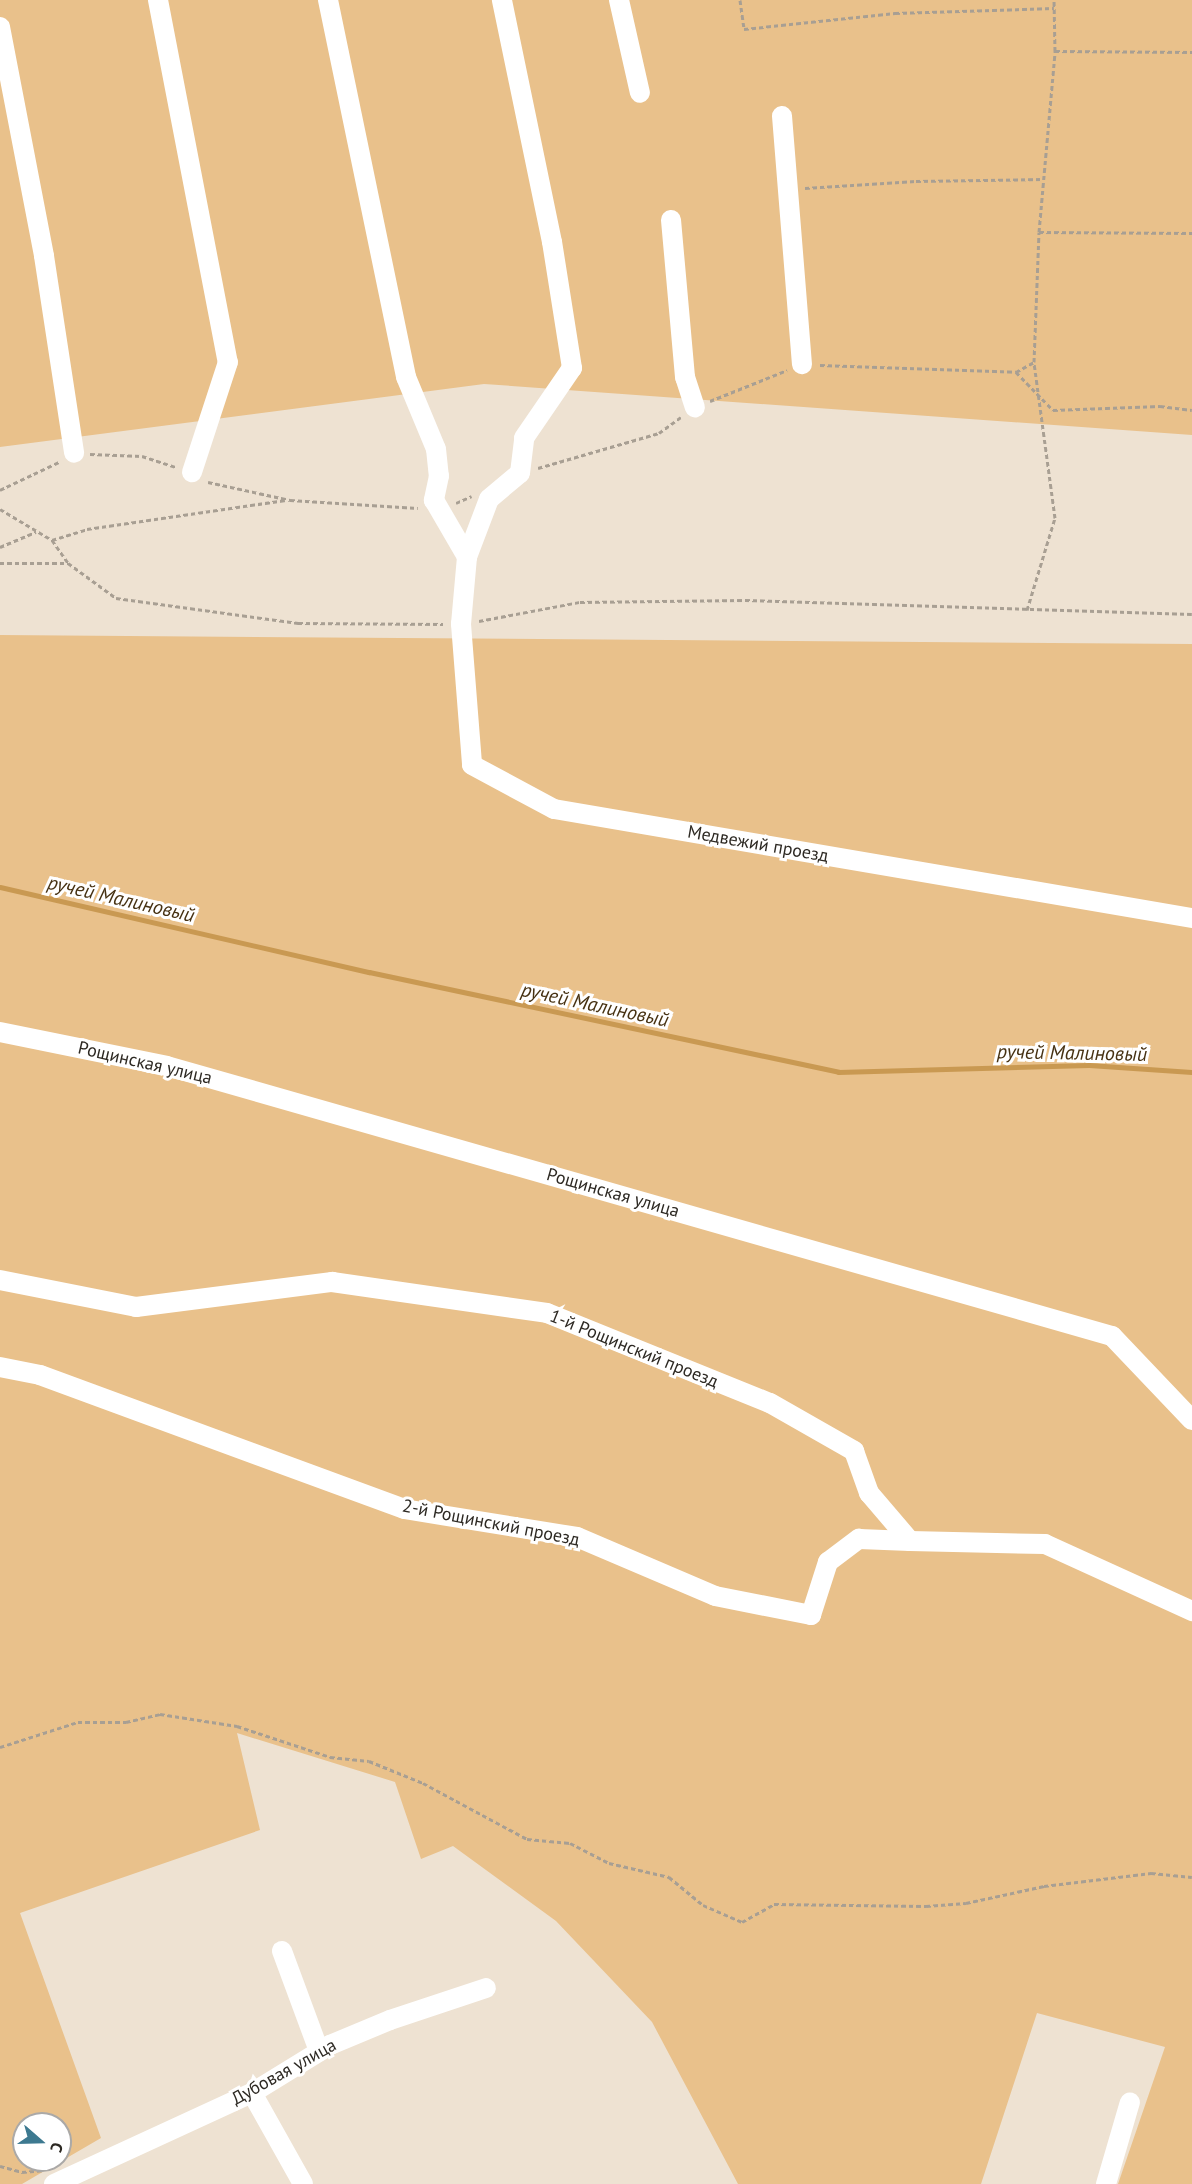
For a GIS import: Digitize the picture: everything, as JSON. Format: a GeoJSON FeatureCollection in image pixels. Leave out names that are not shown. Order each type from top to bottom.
{"type":"FeatureCollection","features":[{"type":"Feature","properties":{"kind":"street"},"geometry":{"type":"LineString","coordinates":[[158,0],[228,362],[192,472]]}},
{"type":"Feature","properties":{"kind":"street"},"geometry":{"type":"LineString","coordinates":[[328,0],[406,377],[436,449],[439,476],[434,501],[467,557]]}},
{"type":"Feature","properties":{"kind":"street"},"geometry":{"type":"LineString","coordinates":[[461,624],[467,557],[489,499],[520,473],[524,438],[572,368],[552,242],[502,0]]}},
{"type":"Feature","properties":{"kind":"street"},"geometry":{"type":"LineString","coordinates":[[619,0],[640,93]]}},
{"type":"Feature","properties":{"kind":"street"},"geometry":{"type":"LineString","coordinates":[[0,27],[44,256],[74,453]]}},
{"type":"Feature","properties":{"kind":"street"},"geometry":{"type":"LineString","coordinates":[[782,116],[802,364]]}},
{"type":"Feature","properties":{"kind":"street"},"geometry":{"type":"LineString","coordinates":[[671,220],[685,377],[695,407]]}},
{"type":"Feature","properties":{"kind":"street","name":"Медвежий проезд"},"geometry":{"type":"LineString","coordinates":[[461,624],[472,765],[554,809],[1192,918]]}},
{"type":"Feature","properties":{"kind":"street","name":"Рощинская улица"},"geometry":{"type":"LineString","coordinates":[[0,1032],[167,1066],[1112,1336],[1192,1420]]}},
{"type":"Feature","properties":{"kind":"street","name":"1-й Рощинский проезд"},"geometry":{"type":"LineString","coordinates":[[0,1280],[136,1307],[332,1282],[547,1313],[770,1403],[854,1451],[869,1493],[910,1541]]}},
{"type":"Feature","properties":{"kind":"street","name":"2-й Рощинский проезд"},"geometry":{"type":"LineString","coordinates":[[0,1367],[40,1375],[404,1509],[577,1537],[715,1596],[811,1615],[828,1562],[859,1539],[910,1541]]}},
{"type":"Feature","properties":{"kind":"street"},"geometry":{"type":"LineString","coordinates":[[910,1541],[1045,1544],[1192,1611]]}},
{"type":"Feature","properties":{"kind":"street"},"geometry":{"type":"LineString","coordinates":[[282,1951],[319,2051]]}},
{"type":"Feature","properties":{"kind":"street","name":"Дубовая улица"},"geometry":{"type":"LineString","coordinates":[[54,2184],[94,2176],[252,2093],[319,2051],[390,2020],[486,1988]]}},
{"type":"Feature","properties":{"kind":"street"},"geometry":{"type":"LineString","coordinates":[[252,2093],[303,2184]]}},
{"type":"Feature","properties":{"kind":"street"},"geometry":{"type":"LineString","coordinates":[[1106,2184],[1130,2102]]}},
{"type":"Feature","properties":{"kind":"path"},"geometry":{"type":"LineString","coordinates":[[740,0],[744,29],[895,13],[1054,8]]}},
{"type":"Feature","properties":{"kind":"path"},"geometry":{"type":"LineString","coordinates":[[1027,610],[1055,518],[1034,362],[1039,232],[1055,51],[1054,0]]}},
{"type":"Feature","properties":{"kind":"path"},"geometry":{"type":"LineString","coordinates":[[1055,51],[1192,52]]}},
{"type":"Feature","properties":{"kind":"path"},"geometry":{"type":"LineString","coordinates":[[789,189],[916,181],[1043,179]]}},
{"type":"Feature","properties":{"kind":"path"},"geometry":{"type":"LineString","coordinates":[[1039,232],[1192,233]]}},
{"type":"Feature","properties":{"kind":"path"},"geometry":{"type":"LineString","coordinates":[[1016,372],[1034,362]]}},
{"type":"Feature","properties":{"kind":"path"},"geometry":{"type":"LineString","coordinates":[[1038,396],[1053,410],[1160,406],[1192,410]]}},
{"type":"Feature","properties":{"kind":"path"},"geometry":{"type":"LineString","coordinates":[[52,540],[87,529],[290,500]]}},
{"type":"Feature","properties":{"kind":"path"},"geometry":{"type":"LineString","coordinates":[[0,509],[52,540],[68,563],[116,598],[298,623],[461,624],[580,602],[746,600],[1192,614]]}},
{"type":"Feature","properties":{"kind":"path"},"geometry":{"type":"LineString","coordinates":[[0,547],[36,532]]}},
{"type":"Feature","properties":{"kind":"path"},"geometry":{"type":"LineString","coordinates":[[0,563],[68,563]]}},
{"type":"Feature","properties":{"kind":"path"},"geometry":{"type":"LineString","coordinates":[[0,1747],[78,1722],[126,1722],[160,1714],[237,1726],[330,1757],[369,1761],[423,1783],[527,1839],[570,1843],[609,1863],[669,1877],[725,1918],[742,1922],[774,1904],[936,1905],[966,1903],[1044,1886],[1151,1873],[1192,1877]]}},
{"type":"Feature","properties":{"kind":"shaded area"},"geometry":{"type":"Polygon","coordinates":[[[0,0],[1192,0],[1192,435],[484,384],[0,447],[0,0]]]}},
{"type":"Feature","properties":{"kind":"shaded area"},"geometry":{"type":"Polygon","coordinates":[[[0,635],[1192,644],[1192,2184],[1118,2184],[1165,2047],[1037,2013],[981,2184],[738,2184],[652,2022],[556,1921],[453,1846],[421,1859],[395,1782],[237,1733],[260,1830],[20,1913],[101,2138],[72,2155],[72,2112],[12,2112],[12,2172],[43,2172],[22,2184],[0,2184],[0,635]]]}},
{"type":"Feature","properties":{"kind":"waterway","name":"ручей Малиновый"},"geometry":{"type":"LineString","coordinates":[[0,887],[369,972],[838,1072],[1089,1065],[1192,1072]]}}]}
